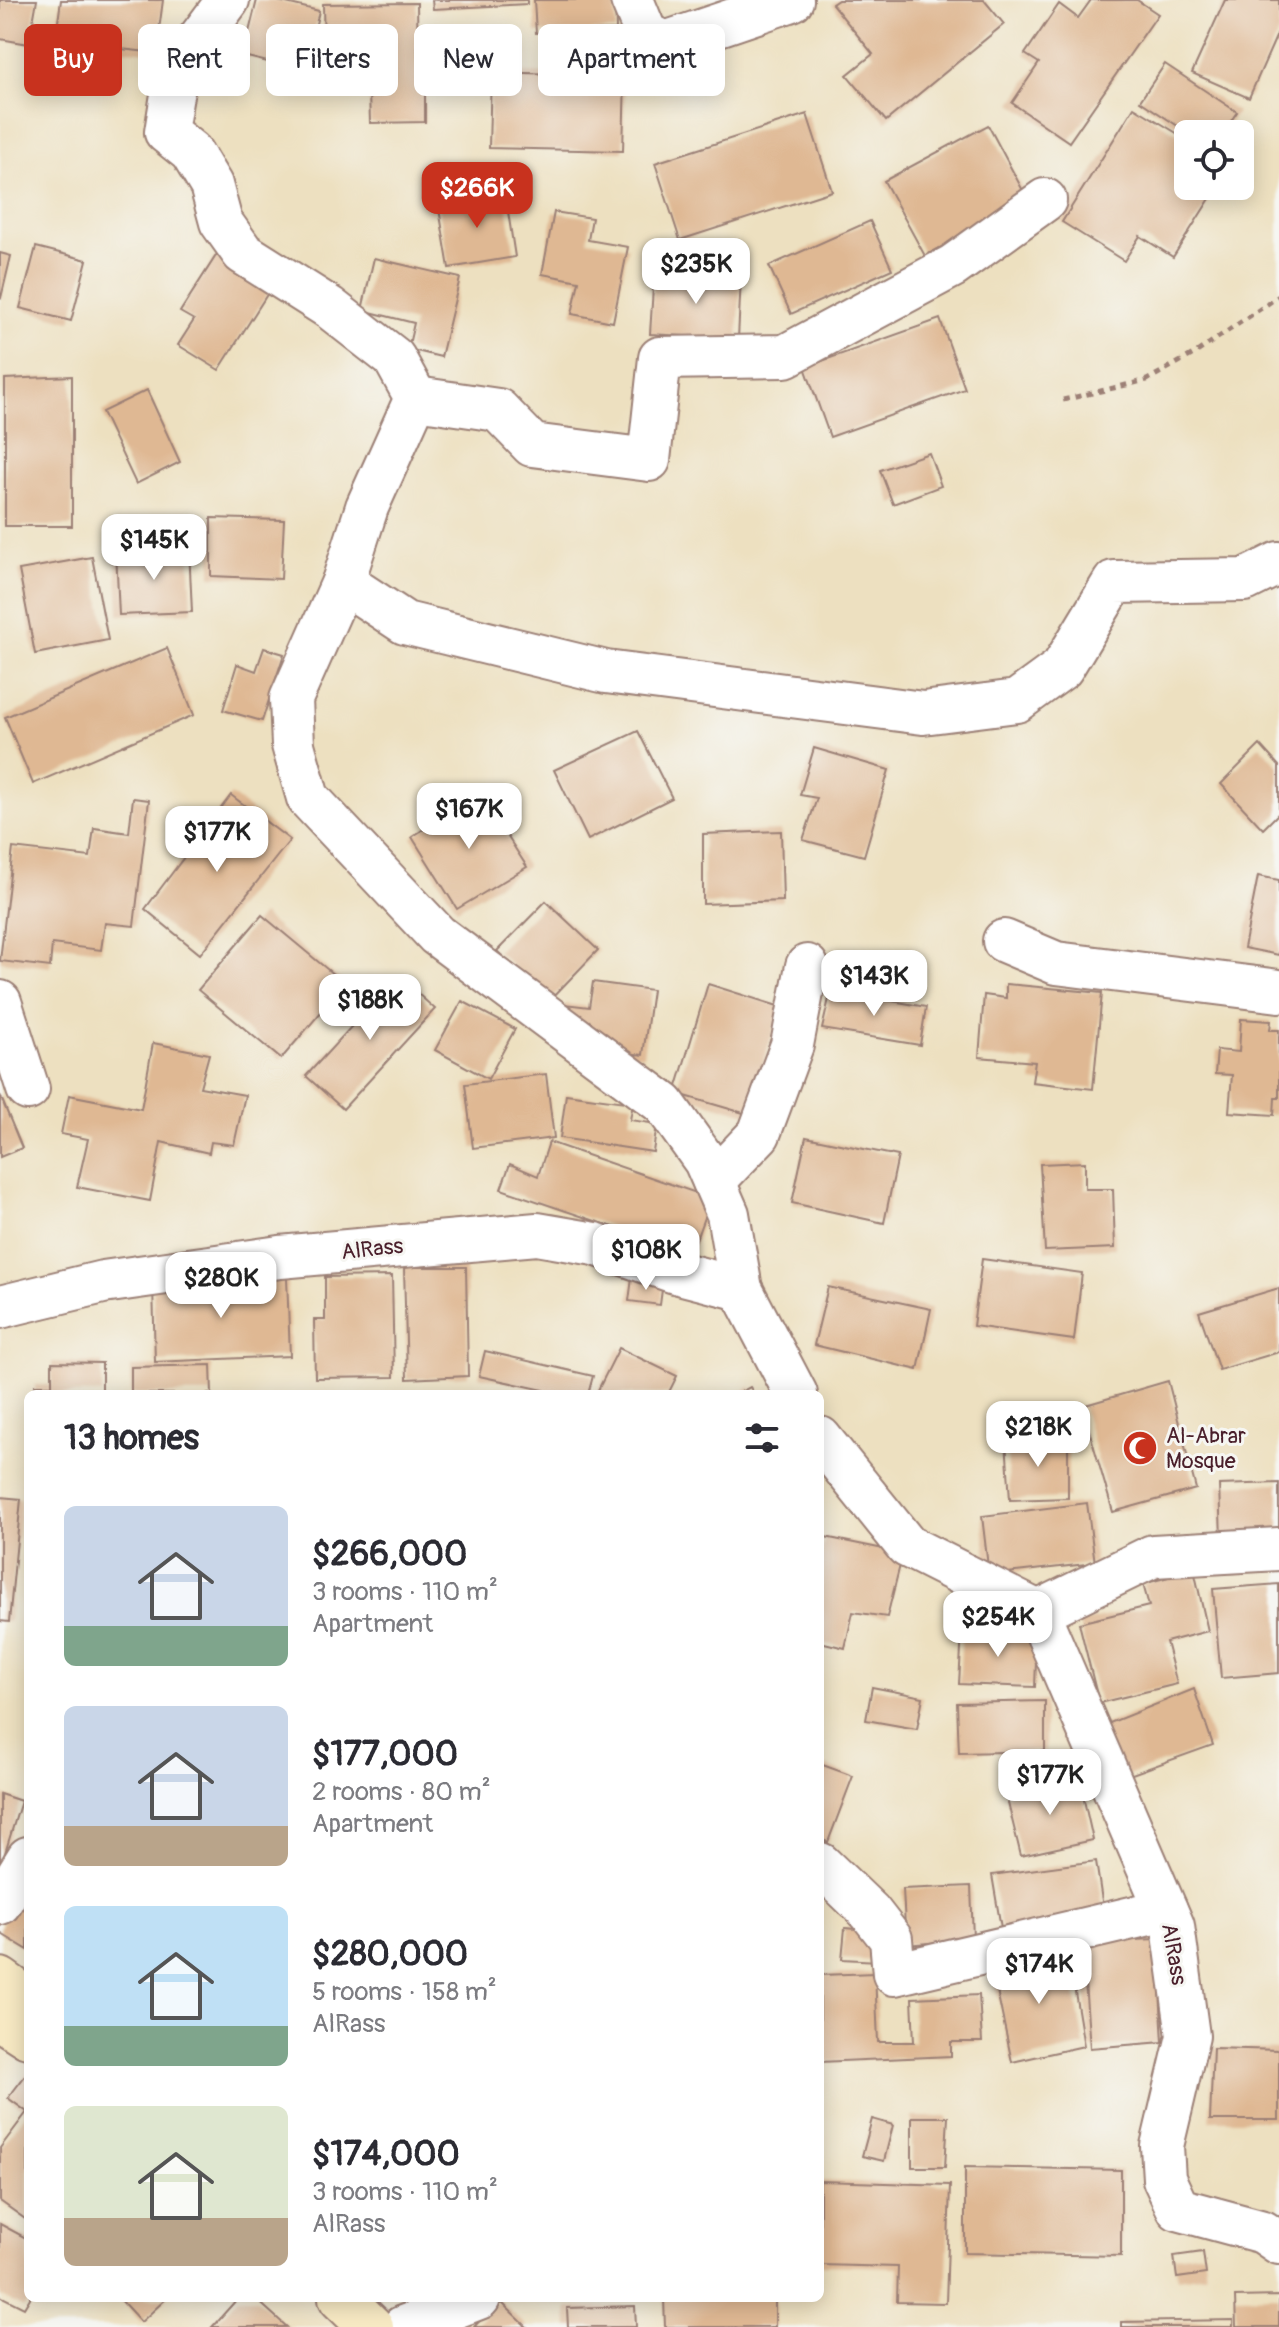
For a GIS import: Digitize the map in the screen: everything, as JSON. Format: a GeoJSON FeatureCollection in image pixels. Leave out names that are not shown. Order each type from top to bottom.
{"type":"FeatureCollection","features":[{"type":"Feature","properties":{"kind":"main road"},"geometry":{"type":"LineString","coordinates":[[0,1980],[24,1997]]}},
{"type":"Feature","properties":{"kind":"main road"},"geometry":{"type":"LineString","coordinates":[[0,2018],[24,2033]]}},
{"type":"Feature","properties":{"kind":"main road"},"geometry":{"type":"LineString","coordinates":[[310,2302],[334,2327]]}},
{"type":"Feature","properties":{"kind":"main road"},"geometry":{"type":"LineString","coordinates":[[345,2302],[371,2327]]}},
{"type":"Feature","properties":{"kind":"street"},"geometry":{"type":"LineString","coordinates":[[228,0],[176,70],[166,132],[191,152],[211,185],[221,222],[243,253],[330,308],[394,358],[416,398]]}},
{"type":"Feature","properties":{"kind":"street"},"geometry":{"type":"LineString","coordinates":[[632,0],[646,34],[665,43],[792,0]]}},
{"type":"Feature","properties":{"kind":"street"},"geometry":{"type":"LineString","coordinates":[[416,398],[498,410],[532,445],[649,460],[660,358],[785,356],[953,266],[1045,200]]}},
{"type":"Feature","properties":{"kind":"street"},"geometry":{"type":"LineString","coordinates":[[416,398],[367,507],[343,582],[291,699],[293,745],[308,798],[437,935],[664,1104],[705,1161],[728,1214],[741,1289],[794,1390]]}},
{"type":"Feature","properties":{"kind":"street"},"geometry":{"type":"LineString","coordinates":[[343,582],[405,623],[606,672],[923,713],[1017,701],[1062,668],[1114,582],[1245,580],[1279,563]]}},
{"type":"Feature","properties":{"kind":"street"},"geometry":{"type":"LineString","coordinates":[[1004,941],[1056,963],[1279,991]]}},
{"type":"Feature","properties":{"kind":"street"},"geometry":{"type":"LineString","coordinates":[[714,1181],[759,1134],[792,1045],[807,966]]}},
{"type":"Feature","properties":{"kind":"street"},"geometry":{"type":"LineString","coordinates":[[0,1002],[28,1089]]}},
{"type":"Feature","properties":{"kind":"street","name":"AlRass"},"geometry":{"type":"LineString","coordinates":[[0,1307],[103,1282],[280,1257],[537,1234],[595,1244],[675,1272],[741,1289]]}},
{"type":"Feature","properties":{"kind":"street"},"geometry":{"type":"LineString","coordinates":[[824,1443],[907,1546],[1038,1612],[1153,1556],[1279,1549]]}},
{"type":"Feature","properties":{"kind":"street","name":"AlRass"},"geometry":{"type":"LineString","coordinates":[[1038,1612],[1173,1926],[1188,2036],[1162,2146],[1164,2179],[1178,2209],[1263,2232],[1279,2243]]}},
{"type":"Feature","properties":{"kind":"street"},"geometry":{"type":"LineString","coordinates":[[0,1903],[24,1864]]}},
{"type":"Feature","properties":{"kind":"street"},"geometry":{"type":"LineString","coordinates":[[824,1868],[870,1912],[891,1939],[894,1974],[1166,1910]]}},
{"type":"Feature","properties":{"kind":"street"},"geometry":{"type":"LineString","coordinates":[[403,2327],[469,2302]]}},
{"type":"Feature","properties":{"kind":"path"},"geometry":{"type":"LineString","coordinates":[[1063,400],[1147,380],[1197,352],[1279,296]]}},
{"type":"Feature","properties":{"kind":"building"},"geometry":{"type":"Polygon","coordinates":[[[0,0],[37,0],[33,24],[24,24],[24,43],[0,39],[0,0]]]}},
{"type":"Feature","properties":{"kind":"building"},"geometry":{"type":"Polygon","coordinates":[[[61,0],[163,0],[160,24],[138,24],[138,51],[122,49],[122,24],[58,24],[61,0]]]}},
{"type":"Feature","properties":{"kind":"building"},"geometry":{"type":"Polygon","coordinates":[[[257,0],[274,0],[319,11],[316,24],[266,24],[266,62],[250,58],[250,28],[257,0]]]}},
{"type":"Feature","properties":{"kind":"building"},"geometry":{"type":"Polygon","coordinates":[[[432,0],[527,0],[527,4],[433,9],[432,0]]]}},
{"type":"Feature","properties":{"kind":"building"},"geometry":{"type":"Polygon","coordinates":[[[534,0],[615,0],[616,24],[538,24],[536,33],[534,0]]]}},
{"type":"Feature","properties":{"kind":"building"},"geometry":{"type":"Polygon","coordinates":[[[838,0],[984,0],[1004,24],[886,121],[847,75],[873,54],[832,4],[838,0]]]}},
{"type":"Feature","properties":{"kind":"building"},"geometry":{"type":"Polygon","coordinates":[[[1091,0],[1137,0],[1158,14],[1069,142],[1012,103],[1039,63],[1025,54],[1059,4],[1078,18],[1091,0]]]}},
{"type":"Feature","properties":{"kind":"building"},"geometry":{"type":"Polygon","coordinates":[[[1225,0],[1279,0],[1279,30],[1249,98],[1192,73],[1225,0]]]}},
{"type":"Feature","properties":{"kind":"building"},"geometry":{"type":"Polygon","coordinates":[[[417,3],[414,96],[425,96],[425,122],[370,123],[369,96],[398,96],[398,24],[323,24],[323,4],[417,3]]]}},
{"type":"Feature","properties":{"kind":"building"},"geometry":{"type":"Polygon","coordinates":[[[1165,64],[1237,112],[1232,120],[1174,120],[1174,123],[1140,101],[1165,64]]]}},
{"type":"Feature","properties":{"kind":"building"},"geometry":{"type":"Polygon","coordinates":[[[522,73],[538,73],[538,96],[624,96],[623,151],[489,148],[490,96],[522,96],[522,73]]]}},
{"type":"Feature","properties":{"kind":"building"},"geometry":{"type":"Polygon","coordinates":[[[1134,107],[1174,131],[1174,200],[1209,200],[1173,257],[1140,236],[1124,261],[1062,222],[1134,107]]]}},
{"type":"Feature","properties":{"kind":"building"},"geometry":{"type":"Polygon","coordinates":[[[807,114],[832,191],[680,240],[655,163],[807,114]]]}},
{"type":"Feature","properties":{"kind":"building"},"geometry":{"type":"Polygon","coordinates":[[[988,125],[1028,200],[925,256],[884,181],[988,125]]]}},
{"type":"Feature","properties":{"kind":"building"},"geometry":{"type":"Polygon","coordinates":[[[505,192],[515,257],[449,268],[438,203],[505,192]]]}},
{"type":"Feature","properties":{"kind":"building"},"geometry":{"type":"Polygon","coordinates":[[[554,212],[592,218],[588,240],[628,247],[613,322],[572,314],[579,281],[542,274],[554,212]]]}},
{"type":"Feature","properties":{"kind":"building"},"geometry":{"type":"Polygon","coordinates":[[[870,221],[892,269],[791,314],[769,266],[870,221]]]}},
{"type":"Feature","properties":{"kind":"building"},"geometry":{"type":"Polygon","coordinates":[[[36,247],[87,260],[71,321],[20,308],[36,247]]]}},
{"type":"Feature","properties":{"kind":"building"},"geometry":{"type":"Polygon","coordinates":[[[219,251],[273,285],[219,370],[178,345],[194,320],[180,312],[219,251]]]}},
{"type":"Feature","properties":{"kind":"building"},"geometry":{"type":"Polygon","coordinates":[[[0,253],[11,256],[1,298],[0,297],[0,253]]]}},
{"type":"Feature","properties":{"kind":"building"},"geometry":{"type":"Polygon","coordinates":[[[374,258],[460,278],[441,357],[408,349],[414,323],[362,310],[374,258]]]}},
{"type":"Feature","properties":{"kind":"building"},"geometry":{"type":"Polygon","coordinates":[[[654,272],[741,277],[738,339],[650,334],[654,272]]]}},
{"type":"Feature","properties":{"kind":"building"},"geometry":{"type":"Polygon","coordinates":[[[940,319],[965,389],[830,437],[805,367],[940,319]]]}},
{"type":"Feature","properties":{"kind":"building"},"geometry":{"type":"Polygon","coordinates":[[[72,376],[72,526],[5,526],[5,379],[72,376]]]}},
{"type":"Feature","properties":{"kind":"building"},"geometry":{"type":"Polygon","coordinates":[[[147,390],[180,462],[136,484],[102,412],[147,390]]]}},
{"type":"Feature","properties":{"kind":"building"},"geometry":{"type":"Polygon","coordinates":[[[929,453],[941,486],[893,504],[880,470],[929,453]]]}},
{"type":"Feature","properties":{"kind":"building"},"geometry":{"type":"Polygon","coordinates":[[[211,518],[284,520],[281,579],[211,576],[211,518]]]}},
{"type":"Feature","properties":{"kind":"building"},"geometry":{"type":"Polygon","coordinates":[[[189,548],[192,612],[119,615],[116,551],[189,548]]]}},
{"type":"Feature","properties":{"kind":"building"},"geometry":{"type":"Polygon","coordinates":[[[92,557],[108,640],[35,654],[19,570],[92,557]]]}},
{"type":"Feature","properties":{"kind":"building"},"geometry":{"type":"Polygon","coordinates":[[[167,648],[194,715],[33,784],[5,717],[167,648]]]}},
{"type":"Feature","properties":{"kind":"building"},"geometry":{"type":"Polygon","coordinates":[[[264,648],[284,654],[262,721],[223,710],[237,664],[256,671],[264,648]]]}},
{"type":"Feature","properties":{"kind":"building"},"geometry":{"type":"Polygon","coordinates":[[[638,731],[672,798],[588,840],[554,770],[638,731]]]}},
{"type":"Feature","properties":{"kind":"building"},"geometry":{"type":"Polygon","coordinates":[[[1260,745],[1279,766],[1279,813],[1263,829],[1221,784],[1260,745]]]}},
{"type":"Feature","properties":{"kind":"building"},"geometry":{"type":"Polygon","coordinates":[[[814,748],[889,770],[864,856],[803,840],[817,798],[800,795],[814,748]]]}},
{"type":"Feature","properties":{"kind":"building"},"geometry":{"type":"Polygon","coordinates":[[[479,792],[527,867],[457,909],[412,837],[479,792]]]}},
{"type":"Feature","properties":{"kind":"building"},"geometry":{"type":"Polygon","coordinates":[[[231,795],[290,840],[200,954],[145,909],[231,795]]]}},
{"type":"Feature","properties":{"kind":"building"},"geometry":{"type":"Polygon","coordinates":[[[133,798],[149,800],[134,926],[105,923],[101,950],[52,944],[50,967],[0,961],[13,848],[90,857],[94,828],[129,833],[133,798]]]}},
{"type":"Feature","properties":{"kind":"building"},"geometry":{"type":"Polygon","coordinates":[[[781,831],[783,901],[703,904],[703,834],[781,831]]]}},
{"type":"Feature","properties":{"kind":"building"},"geometry":{"type":"Polygon","coordinates":[[[1258,876],[1279,880],[1279,955],[1244,948],[1258,876]]]}},
{"type":"Feature","properties":{"kind":"building"},"geometry":{"type":"Polygon","coordinates":[[[546,901],[598,950],[549,1001],[497,951],[546,901]]]}},
{"type":"Feature","properties":{"kind":"building"},"geometry":{"type":"Polygon","coordinates":[[[262,915],[345,984],[281,1059],[198,990],[262,915]]]}},
{"type":"Feature","properties":{"kind":"building"},"geometry":{"type":"Polygon","coordinates":[[[398,976],[435,1009],[343,1109],[306,1076],[398,976]]]}},
{"type":"Feature","properties":{"kind":"building"},"geometry":{"type":"Polygon","coordinates":[[[593,982],[652,990],[643,1055],[560,1044],[565,1004],[589,1007],[593,982]]]}},
{"type":"Feature","properties":{"kind":"building"},"geometry":{"type":"Polygon","coordinates":[[[708,984],[781,1007],[747,1114],[675,1093],[708,984]]]}},
{"type":"Feature","properties":{"kind":"building"},"geometry":{"type":"Polygon","coordinates":[[[1006,984],[1102,993],[1093,1089],[1032,1082],[1035,1062],[979,1057],[984,995],[1006,998],[1006,984]]]}},
{"type":"Feature","properties":{"kind":"building"},"geometry":{"type":"Polygon","coordinates":[[[831,990],[926,1007],[920,1045],[822,1029],[831,990]]]}},
{"type":"Feature","properties":{"kind":"building"},"geometry":{"type":"Polygon","coordinates":[[[462,1001],[515,1029],[488,1079],[435,1050],[462,1001]]]}},
{"type":"Feature","properties":{"kind":"building"},"geometry":{"type":"Polygon","coordinates":[[[1241,1019],[1271,1021],[1270,1030],[1279,1030],[1279,1098],[1275,1098],[1274,1115],[1229,1112],[1232,1075],[1215,1074],[1217,1050],[1239,1052],[1241,1019]]]}},
{"type":"Feature","properties":{"kind":"building"},"geometry":{"type":"Polygon","coordinates":[[[153,1043],[209,1054],[200,1087],[245,1095],[234,1145],[211,1142],[209,1153],[161,1142],[150,1201],[77,1187],[88,1139],[61,1134],[69,1095],[141,1109],[153,1043]]]}},
{"type":"Feature","properties":{"kind":"building"},"geometry":{"type":"Polygon","coordinates":[[[546,1074],[554,1138],[473,1148],[465,1084],[546,1074]]]}},
{"type":"Feature","properties":{"kind":"building"},"geometry":{"type":"Polygon","coordinates":[[[566,1094],[633,1103],[630,1120],[657,1124],[653,1152],[560,1138],[566,1094]]]}},
{"type":"Feature","properties":{"kind":"building"},"geometry":{"type":"Polygon","coordinates":[[[0,1095],[22,1148],[0,1157],[0,1095]]]}},
{"type":"Feature","properties":{"kind":"building"},"geometry":{"type":"Polygon","coordinates":[[[806,1137],[898,1156],[884,1223],[792,1203],[806,1137]]]}},
{"type":"Feature","properties":{"kind":"building"},"geometry":{"type":"Polygon","coordinates":[[[549,1142],[711,1198],[686,1267],[613,1242],[616,1228],[501,1189],[510,1164],[538,1176],[549,1142]]]}},
{"type":"Feature","properties":{"kind":"building"},"geometry":{"type":"Polygon","coordinates":[[[1085,1162],[1085,1189],[1113,1189],[1115,1248],[1045,1251],[1040,1164],[1085,1162]]]}},
{"type":"Feature","properties":{"kind":"building"},"geometry":{"type":"Polygon","coordinates":[[[982,1259],[1082,1273],[1074,1340],[973,1326],[982,1259]]]}},
{"type":"Feature","properties":{"kind":"building"},"geometry":{"type":"Polygon","coordinates":[[[404,1267],[466,1267],[468,1376],[407,1379],[404,1267]]]}},
{"type":"Feature","properties":{"kind":"building"},"geometry":{"type":"Polygon","coordinates":[[[392,1276],[394,1377],[315,1378],[314,1320],[325,1320],[325,1277],[392,1276]]]}},
{"type":"Feature","properties":{"kind":"building"},"geometry":{"type":"Polygon","coordinates":[[[287,1278],[290,1356],[155,1362],[153,1284],[287,1278]]]}},
{"type":"Feature","properties":{"kind":"building"},"geometry":{"type":"Polygon","coordinates":[[[632,1278],[663,1282],[660,1305],[629,1301],[632,1278]]]}},
{"type":"Feature","properties":{"kind":"building"},"geometry":{"type":"Polygon","coordinates":[[[828,1287],[931,1309],[918,1370],[814,1345],[828,1287]]]}},
{"type":"Feature","properties":{"kind":"building"},"geometry":{"type":"Polygon","coordinates":[[[1279,1288],[1279,1352],[1219,1370],[1199,1312],[1279,1288]]]}},
{"type":"Feature","properties":{"kind":"building"},"geometry":{"type":"Polygon","coordinates":[[[619,1348],[677,1376],[670,1390],[598,1390],[619,1348]]]}},
{"type":"Feature","properties":{"kind":"building"},"geometry":{"type":"Polygon","coordinates":[[[485,1351],[593,1376],[589,1390],[544,1390],[479,1376],[485,1351]]]}},
{"type":"Feature","properties":{"kind":"building"},"geometry":{"type":"Polygon","coordinates":[[[52,1362],[102,1363],[102,1390],[35,1390],[35,1385],[52,1385],[52,1362]]]}},
{"type":"Feature","properties":{"kind":"building"},"geometry":{"type":"Polygon","coordinates":[[[211,1365],[212,1390],[131,1390],[131,1367],[211,1365]]]}},
{"type":"Feature","properties":{"kind":"building","name":"Al-Abrar Mosque"},"geometry":{"type":"Polygon","coordinates":[[[1168,1381],[1196,1489],[1113,1512],[1082,1406],[1168,1381]]]}},
{"type":"Feature","properties":{"kind":"building"},"geometry":{"type":"Polygon","coordinates":[[[1006,1440],[1068,1440],[1068,1498],[1010,1500],[1006,1440]]]}},
{"type":"Feature","properties":{"kind":"building"},"geometry":{"type":"Polygon","coordinates":[[[1279,1483],[1279,1535],[1221,1538],[1219,1485],[1279,1483]]]}},
{"type":"Feature","properties":{"kind":"building"},"geometry":{"type":"Polygon","coordinates":[[[0,1497],[21,1499],[9,1622],[0,1621],[0,1497]]]}},
{"type":"Feature","properties":{"kind":"building"},"geometry":{"type":"Polygon","coordinates":[[[1087,1503],[1095,1563],[989,1575],[982,1516],[1087,1503]]]}},
{"type":"Feature","properties":{"kind":"building"},"geometry":{"type":"Polygon","coordinates":[[[825,1537],[903,1553],[887,1617],[853,1612],[845,1648],[824,1643],[825,1537]]]}},
{"type":"Feature","properties":{"kind":"building"},"geometry":{"type":"Polygon","coordinates":[[[1194,1570],[1208,1631],[1166,1642],[1177,1684],[1099,1703],[1079,1623],[1149,1606],[1143,1584],[1194,1570]]]}},
{"type":"Feature","properties":{"kind":"building"},"geometry":{"type":"Polygon","coordinates":[[[1279,1584],[1279,1673],[1221,1678],[1213,1589],[1279,1584]]]}},
{"type":"Feature","properties":{"kind":"building"},"geometry":{"type":"Polygon","coordinates":[[[962,1631],[1037,1634],[1035,1687],[959,1684],[962,1631]]]}},
{"type":"Feature","properties":{"kind":"building"},"geometry":{"type":"Polygon","coordinates":[[[872,1687],[923,1697],[917,1729],[866,1720],[872,1687]]]}},
{"type":"Feature","properties":{"kind":"building"},"geometry":{"type":"Polygon","coordinates":[[[1194,1689],[1213,1745],[1121,1778],[1102,1726],[1194,1689]]]}},
{"type":"Feature","properties":{"kind":"building"},"geometry":{"type":"Polygon","coordinates":[[[1045,1701],[1045,1751],[959,1753],[957,1703],[1045,1701]]]}},
{"type":"Feature","properties":{"kind":"building"},"geometry":{"type":"Polygon","coordinates":[[[824,1765],[853,1776],[828,1842],[824,1840],[824,1765]]]}},
{"type":"Feature","properties":{"kind":"building"},"geometry":{"type":"Polygon","coordinates":[[[1079,1778],[1093,1840],[1021,1856],[1006,1795],[1079,1778]]]}},
{"type":"Feature","properties":{"kind":"building"},"geometry":{"type":"Polygon","coordinates":[[[0,1794],[21,1801],[1,1866],[0,1866],[0,1794]]]}},
{"type":"Feature","properties":{"kind":"building"},"geometry":{"type":"Polygon","coordinates":[[[1096,1861],[1104,1914],[1001,1928],[992,1875],[1096,1861]]]}},
{"type":"Feature","properties":{"kind":"building"},"geometry":{"type":"Polygon","coordinates":[[[971,1886],[973,1939],[906,1945],[903,1889],[971,1886]]]}},
{"type":"Feature","properties":{"kind":"building"},"geometry":{"type":"Polygon","coordinates":[[[24,1888],[24,1948],[0,1933],[0,1927],[24,1888]]]}},
{"type":"Feature","properties":{"kind":"building"},"geometry":{"type":"Polygon","coordinates":[[[845,1928],[878,1931],[878,1961],[842,1959],[845,1928]]]}},
{"type":"Feature","properties":{"kind":"building"},"geometry":{"type":"Polygon","coordinates":[[[1157,1939],[1163,2042],[1090,2048],[1082,1942],[1157,1939]]]}},
{"type":"Feature","properties":{"kind":"building"},"geometry":{"type":"Polygon","coordinates":[[[1068,1950],[1084,2046],[1012,2062],[992,1967],[1068,1950]]]}},
{"type":"Feature","properties":{"kind":"building"},"geometry":{"type":"Polygon","coordinates":[[[875,1973],[878,2042],[914,2042],[912,1998],[979,1995],[982,2042],[951,2042],[951,2056],[824,2062],[824,1975],[875,1973]]]}},
{"type":"Feature","properties":{"kind":"building"},"geometry":{"type":"Polygon","coordinates":[[[1213,2048],[1279,2050],[1279,2120],[1210,2120],[1213,2048]]]}},
{"type":"Feature","properties":{"kind":"building"},"geometry":{"type":"Polygon","coordinates":[[[24,2077],[24,2110],[8,2098],[24,2077]]]}},
{"type":"Feature","properties":{"kind":"building"},"geometry":{"type":"Polygon","coordinates":[[[24,2116],[24,2218],[0,2201],[0,2148],[24,2116]]]}},
{"type":"Feature","properties":{"kind":"building"},"geometry":{"type":"Polygon","coordinates":[[[912,2117],[948,2117],[945,2167],[912,2167],[912,2117]]]}},
{"type":"Feature","properties":{"kind":"building"},"geometry":{"type":"Polygon","coordinates":[[[872,2119],[893,2125],[884,2161],[862,2156],[872,2119]]]}},
{"type":"Feature","properties":{"kind":"building"},"geometry":{"type":"Polygon","coordinates":[[[965,2167],[1121,2170],[1121,2256],[965,2253],[965,2167]]]}},
{"type":"Feature","properties":{"kind":"building"},"geometry":{"type":"Polygon","coordinates":[[[824,2181],[950,2185],[946,2303],[897,2302],[898,2267],[824,2265],[824,2181]]]}},
{"type":"Feature","properties":{"kind":"building"},"geometry":{"type":"Polygon","coordinates":[[[0,2224],[24,2237],[24,2302],[28,2302],[24,2308],[0,2296],[0,2224]]]}},
{"type":"Feature","properties":{"kind":"building"},"geometry":{"type":"Polygon","coordinates":[[[1203,2252],[1206,2274],[1177,2278],[1174,2256],[1203,2252]]]}},
{"type":"Feature","properties":{"kind":"building"},"geometry":{"type":"Polygon","coordinates":[[[1279,2296],[1279,2327],[1236,2327],[1235,2297],[1279,2296]]]}},
{"type":"Feature","properties":{"kind":"building"},"geometry":{"type":"Polygon","coordinates":[[[123,2302],[163,2302],[141,2322],[123,2302]]]}},
{"type":"Feature","properties":{"kind":"building"},"geometry":{"type":"Polygon","coordinates":[[[234,2302],[259,2302],[287,2327],[212,2327],[234,2302]]]}},
{"type":"Feature","properties":{"kind":"building"},"geometry":{"type":"Polygon","coordinates":[[[497,2302],[501,2302],[527,2327],[474,2327],[497,2302]]]}},
{"type":"Feature","properties":{"kind":"building"},"geometry":{"type":"Polygon","coordinates":[[[664,2302],[775,2302],[775,2327],[665,2327],[664,2302]]]}},
{"type":"Feature","properties":{"kind":"building"},"geometry":{"type":"Polygon","coordinates":[[[635,2306],[636,2327],[568,2327],[567,2308],[635,2306]]]}},
{"type":"Feature","properties":{"kind":"building"},"geometry":{"type":"Polygon","coordinates":[[[1233,2320],[1233,2327],[1121,2327],[1121,2322],[1233,2320]]]}},
{"type":"Feature","properties":{"kind":"place","name":"Al-Abrar Mosque"},"geometry":{"type":"Point","coordinates":[1140,1448]}}]}
